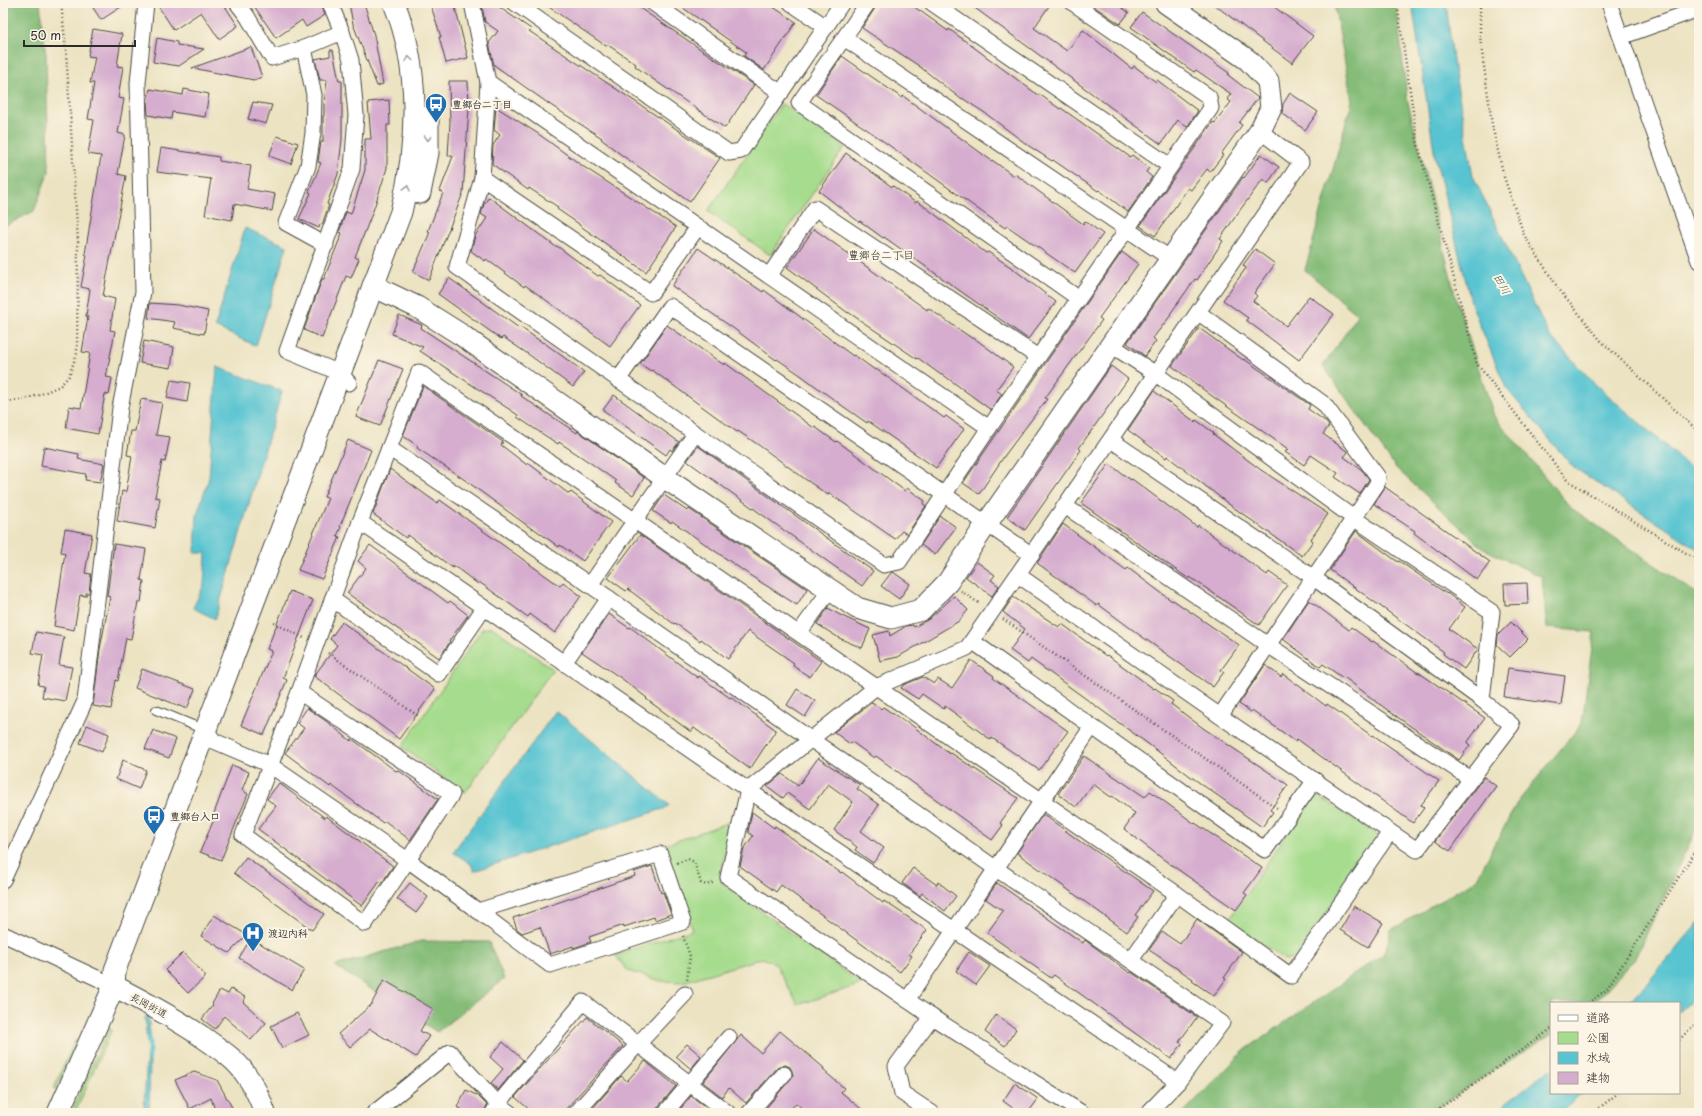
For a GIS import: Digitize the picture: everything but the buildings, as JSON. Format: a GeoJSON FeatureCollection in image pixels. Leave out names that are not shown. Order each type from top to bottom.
{"type":"FeatureCollection","features":[{"type":"Feature","properties":{"kind":"street"},"geometry":{"type":"LineString","coordinates":[[3,880],[85,701],[120,408],[143,292],[138,83],[146,3]]}},
{"type":"Feature","properties":{"kind":"street"},"geometry":{"type":"LineString","coordinates":[[237,3],[247,16],[272,58],[304,48],[342,32]]}},
{"type":"Feature","properties":{"kind":"street"},"geometry":{"type":"LineString","coordinates":[[330,3],[342,32],[351,60],[356,115],[352,169],[287,351],[345,378]]}},
{"type":"Feature","properties":{"kind":"street"},"geometry":{"type":"LineString","coordinates":[[379,289],[409,180],[415,124],[408,48],[394,3]]}},
{"type":"Feature","properties":{"kind":"street"},"geometry":{"type":"LineString","coordinates":[[58,1113],[114,986],[127,975],[210,736],[379,289],[412,219],[423,185],[428,152],[428,100],[422,48],[408,3]]}},
{"type":"Feature","properties":{"kind":"street"},"geometry":{"type":"LineString","coordinates":[[472,3],[488,82],[482,178],[457,267],[884,565],[899,562],[1078,298],[1211,108],[1209,97],[1073,3]]}},
{"type":"Feature","properties":{"kind":"street"},"geometry":{"type":"LineString","coordinates":[[515,3],[729,153],[741,151],[842,3]]}},
{"type":"Feature","properties":{"kind":"street"},"geometry":{"type":"LineString","coordinates":[[653,3],[781,93]]}},
{"type":"Feature","properties":{"kind":"street"},"geometry":{"type":"LineString","coordinates":[[791,3],[826,27]]}},
{"type":"Feature","properties":{"kind":"street"},"geometry":{"type":"LineString","coordinates":[[868,3],[799,103],[1078,298]]}},
{"type":"Feature","properties":{"kind":"street"},"geometry":{"type":"LineString","coordinates":[[932,3],[1170,166]]}},
{"type":"Feature","properties":{"kind":"street"},"geometry":{"type":"LineString","coordinates":[[379,289],[417,307],[460,334],[665,478],[857,608],[891,618],[922,610],[948,582],[987,523],[1260,131],[1272,108],[1268,81],[1248,60],[1166,3]]}},
{"type":"Feature","properties":{"kind":"street"},"geometry":{"type":"LineString","coordinates":[[1609,3],[1699,261]]}},
{"type":"Feature","properties":{"kind":"street"},"geometry":{"type":"LineString","coordinates":[[1621,36],[1699,9]]}},
{"type":"Feature","properties":{"kind":"street"},"geometry":{"type":"LineString","coordinates":[[844,38],[1171,259]]}},
{"type":"Feature","properties":{"kind":"street"},"geometry":{"type":"LineString","coordinates":[[304,48],[314,95],[313,133],[308,166],[286,223],[326,245]]}},
{"type":"Feature","properties":{"kind":"street"},"geometry":{"type":"LineString","coordinates":[[488,82],[989,428]]}},
{"type":"Feature","properties":{"kind":"street"},"geometry":{"type":"LineString","coordinates":[[1082,1113],[932,1017],[728,877],[748,790],[876,687],[967,648],[972,641],[1199,313],[1301,162],[1260,131]]}},
{"type":"Feature","properties":{"kind":"street"},"geometry":{"type":"LineString","coordinates":[[482,178],[651,293],[698,227]]}},
{"type":"Feature","properties":{"kind":"street"},"geometry":{"type":"LineString","coordinates":[[769,276],[815,208],[1038,357]]}},
{"type":"Feature","properties":{"kind":"street"},"geometry":{"type":"LineString","coordinates":[[618,380],[670,306],[1032,555]]}},
{"type":"Feature","properties":{"kind":"street"},"geometry":{"type":"LineString","coordinates":[[1199,313],[1324,404],[1378,477],[1377,484],[1355,519],[1220,716]]}},
{"type":"Feature","properties":{"kind":"street"},"geometry":{"type":"LineString","coordinates":[[1111,345],[1156,374],[1355,519],[1492,612],[1482,700]]}},
{"type":"Feature","properties":{"kind":"street"},"geometry":{"type":"LineString","coordinates":[[299,692],[452,794],[409,861],[365,924],[243,835],[299,692],[360,522],[419,372],[1177,894],[1291,976],[1390,832]]}},
{"type":"Feature","properties":{"kind":"street"},"geometry":{"type":"LineString","coordinates":[[590,585],[695,434]]}},
{"type":"Feature","properties":{"kind":"street"},"geometry":{"type":"LineString","coordinates":[[1018,575],[1220,716],[1417,850],[1512,725],[1482,700],[1314,578],[1111,440]]}},
{"type":"Feature","properties":{"kind":"street"},"geometry":{"type":"LineString","coordinates":[[389,448],[812,738],[995,868],[1132,960],[1222,1023],[1178,1082],[1148,1113]]}},
{"type":"Feature","properties":{"kind":"street"},"geometry":{"type":"LineString","coordinates":[[1065,506],[1268,645],[1471,779]]}},
{"type":"Feature","properties":{"kind":"street"},"geometry":{"type":"LineString","coordinates":[[360,522],[748,790],[1178,1082]]}},
{"type":"Feature","properties":{"kind":"street"},"geometry":{"type":"LineString","coordinates":[[799,633],[830,590]]}},
{"type":"Feature","properties":{"kind":"street"},"geometry":{"type":"LineString","coordinates":[[564,663],[609,598]]}},
{"type":"Feature","properties":{"kind":"street"},"geometry":{"type":"LineString","coordinates":[[332,599],[439,674],[484,608]]}},
{"type":"Feature","properties":{"kind":"street"},"geometry":{"type":"LineString","coordinates":[[972,641],[1091,728],[1264,850],[1315,780]]}},
{"type":"Feature","properties":{"kind":"street"},"geometry":{"type":"LineString","coordinates":[[907,1000],[1091,728]]}},
{"type":"Feature","properties":{"kind":"street"},"geometry":{"type":"LineString","coordinates":[[210,736],[270,765],[409,861],[550,964],[683,922],[660,854],[478,911]]}},
{"type":"Feature","properties":{"kind":"street"},"geometry":{"type":"LineString","coordinates":[[1132,960],[1177,894]]}},
{"type":"Feature","properties":{"kind":"street","name":"長岡街道"},"geometry":{"type":"LineString","coordinates":[[3,934],[114,986],[152,1005],[183,1024],[234,1060],[252,1083],[265,1113]]}},
{"type":"Feature","properties":{"kind":"street"},"geometry":{"type":"LineString","coordinates":[[576,1113],[685,994]]}},
{"type":"Feature","properties":{"kind":"street"},"geometry":{"type":"LineString","coordinates":[[495,1108],[583,1002],[728,1113]]}},
{"type":"Feature","properties":{"kind":"street"},"geometry":{"type":"LineString","coordinates":[[932,1017],[896,1066],[902,1092],[932,1113]]}},
{"type":"Feature","properties":{"kind":"street"},"geometry":{"type":"LineString","coordinates":[[665,1113],[691,1084],[729,1037]]}},
{"type":"Feature","properties":{"kind":"street"},"geometry":{"type":"LineString","coordinates":[[374,1113],[450,1052],[495,1108],[510,1113]]}},
{"type":"Feature","properties":{"kind":"street"},"geometry":{"type":"LineString","coordinates":[[749,1113],[784,1074]]}},
{"type":"Feature","properties":{"kind":"lane"},"geometry":{"type":"LineString","coordinates":[[156,710],[210,736]]}},
{"type":"Feature","properties":{"kind":"path"},"geometry":{"type":"LineString","coordinates":[[3,401],[20,400],[39,395],[60,386],[69,376],[77,353],[78,242],[66,49],[61,3]]}},
{"type":"Feature","properties":{"kind":"path"},"geometry":{"type":"LineString","coordinates":[[1397,3],[1418,145],[1477,364],[1567,480],[1699,561]]}},
{"type":"Feature","properties":{"kind":"path"},"geometry":{"type":"LineString","coordinates":[[1480,3],[1480,37],[1492,125],[1504,177],[1524,235],[1558,288],[1602,342],[1699,432]]}},
{"type":"Feature","properties":{"kind":"path"},"geometry":{"type":"LineString","coordinates":[[948,582],[1289,816]]}},
{"type":"Feature","properties":{"kind":"path"},"geometry":{"type":"LineString","coordinates":[[274,623],[316,644],[418,716]]}},
{"type":"Feature","properties":{"kind":"path"},"geometry":{"type":"LineString","coordinates":[[1589,1002],[1606,990],[1699,846]]}},
{"type":"Feature","properties":{"kind":"path"},"geometry":{"type":"LineString","coordinates":[[664,867],[688,859],[694,862],[701,883],[706,885],[728,877]]}},
{"type":"Feature","properties":{"kind":"path"},"geometry":{"type":"LineString","coordinates":[[678,923],[690,956],[685,994]]}},
{"type":"Feature","properties":{"kind":"path"},"geometry":{"type":"LineString","coordinates":[[1680,1039],[1699,1020]]}},
{"type":"Feature","properties":{"kind":"path"},"geometry":{"type":"LineString","coordinates":[[1433,1113],[1550,1030]]}},
{"type":"Feature","properties":{"kind":"path"},"geometry":{"type":"LineString","coordinates":[[1593,1113],[1617,1094]]}},
{"type":"Feature","properties":{"kind":"green space"},"geometry":{"type":"Polygon","coordinates":[[[3,3],[40,3],[46,55],[49,171],[34,211],[3,227],[3,3]]]}},
{"type":"Feature","properties":{"kind":"green space"},"geometry":{"type":"Polygon","coordinates":[[[1334,3],[1396,3],[1407,98],[1455,295],[1494,416],[1571,508],[1699,595],[1699,823],[1635,958],[1595,1002],[1550,1002],[1550,1036],[1486,1075],[1430,1113],[1183,1113],[1245,1050],[1385,953],[1391,930],[1476,880],[1517,803],[1582,723],[1594,632],[1547,628],[1542,577],[1484,549],[1396,468],[1323,366],[1358,315],[1305,270],[1352,101],[1334,3]]]}},
{"type":"Feature","properties":{"kind":"green space"},"geometry":{"type":"Polygon","coordinates":[[[782,104],[845,147],[770,255],[708,211],[782,104]]]}},
{"type":"Feature","properties":{"kind":"green space"},"geometry":{"type":"Polygon","coordinates":[[[492,627],[553,669],[465,793],[402,747],[482,629],[492,627]]]}},
{"type":"Feature","properties":{"kind":"green space"},"geometry":{"type":"Polygon","coordinates":[[[1314,793],[1379,836],[1296,957],[1285,960],[1229,920],[1314,793]]]}},
{"type":"Feature","properties":{"kind":"green space"},"geometry":{"type":"Polygon","coordinates":[[[732,821],[721,873],[722,883],[862,984],[798,1005],[775,963],[762,958],[683,982],[661,981],[628,971],[615,955],[692,930],[665,845],[732,821]]]}},
{"type":"Feature","properties":{"kind":"green space"},"geometry":{"type":"Polygon","coordinates":[[[421,941],[489,942],[504,979],[437,1032],[335,966],[421,941]]]}},
{"type":"Feature","properties":{"kind":"green space"},"geometry":{"type":"Polygon","coordinates":[[[108,1029],[111,1029],[111,1031],[75,1113],[71,1113],[108,1029]]]}},
{"type":"Feature","properties":{"kind":"green space"},"geometry":{"type":"Polygon","coordinates":[[[75,1040],[78,1041],[56,1089],[54,1088],[75,1040]]]}},
{"type":"Feature","properties":{"kind":"water","name":"田川"},"geometry":{"type":"Polygon","coordinates":[[[1412,3],[1446,3],[1454,68],[1473,176],[1549,335],[1595,384],[1699,475],[1699,550],[1573,467],[1506,388],[1472,306],[1435,157],[1412,3]]]}},
{"type":"Feature","properties":{"kind":"water"},"geometry":{"type":"Polygon","coordinates":[[[245,228],[287,246],[256,346],[215,327],[245,228]]]}},
{"type":"Feature","properties":{"kind":"water"},"geometry":{"type":"Polygon","coordinates":[[[217,367],[282,391],[215,619],[193,608],[204,585],[206,553],[195,553],[197,514],[209,478],[217,367]]]}},
{"type":"Feature","properties":{"kind":"water"},"geometry":{"type":"Polygon","coordinates":[[[556,711],[669,805],[666,808],[474,871],[471,864],[453,852],[556,711]]]}},
{"type":"Feature","properties":{"kind":"water"},"geometry":{"type":"Polygon","coordinates":[[[1699,922],[1699,990],[1688,1004],[1680,1011],[1680,1002],[1628,1002],[1638,994],[1699,922]]]}},
{"type":"Feature","properties":{"kind":"water"},"geometry":{"type":"Polygon","coordinates":[[[148,1014],[151,1044],[147,1043],[145,1018],[148,1014]]]}},
{"type":"Feature","properties":{"kind":"water"},"geometry":{"type":"Polygon","coordinates":[[[147,1053],[150,1053],[149,1113],[145,1113],[144,1108],[147,1053]]]}},
{"type":"Feature","properties":{"kind":"water"},"geometry":{"type":"Polygon","coordinates":[[[1550,1069],[1550,1094],[1582,1094],[1560,1113],[1493,1113],[1550,1069]]]}},
{"type":"Feature","properties":{"kind":"waterway"},"geometry":{"type":"LineString","coordinates":[[149,1038],[149,1059]]}},
{"type":"Feature","properties":{"kind":"place","name":"豊郷台二丁目"},"geometry":{"type":"Point","coordinates":[436,124]}},
{"type":"Feature","properties":{"kind":"place","name":"豊郷台入口"},"geometry":{"type":"Point","coordinates":[154,836]}},
{"type":"Feature","properties":{"kind":"place","name":"渡辺内科"},"geometry":{"type":"Point","coordinates":[253,952]}},
{"type":"Feature","properties":{"kind":"district","name":"豊郷台二丁目"},"geometry":{"type":"Point","coordinates":[881,255]}}]}
